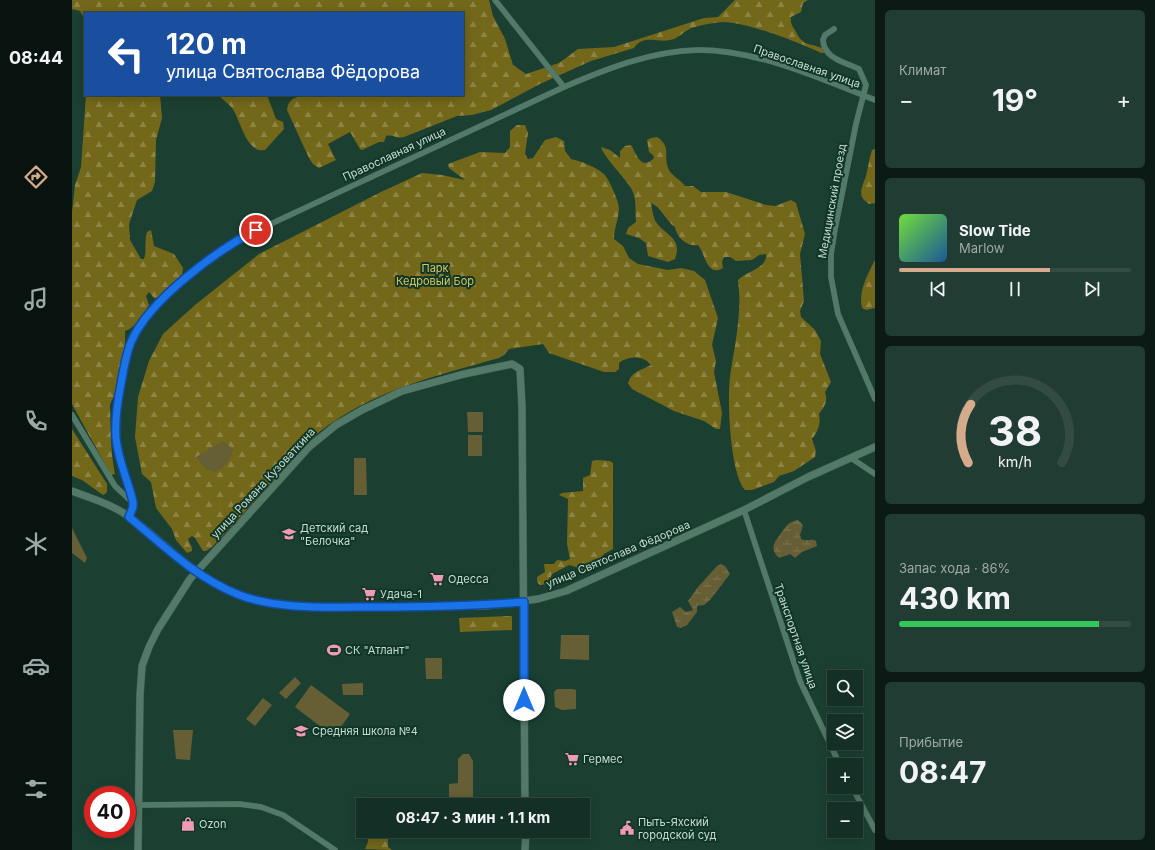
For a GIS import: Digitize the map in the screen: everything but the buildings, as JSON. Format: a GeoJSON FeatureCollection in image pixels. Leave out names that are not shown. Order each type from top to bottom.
{"type":"FeatureCollection","features":[{"type":"Feature","properties":{"kind":"street"},"geometry":{"type":"LineString","coordinates":[[495,0],[564,87]]}},
{"type":"Feature","properties":{"kind":"street","name":"Медицинский проезд"},"geometry":{"type":"LineString","coordinates":[[834,29],[825,35],[823,46],[826,52],[859,69],[866,85],[835,229],[831,277],[833,295],[840,318],[875,400]]}},
{"type":"Feature","properties":{"kind":"street","name":"Православная улица"},"geometry":{"type":"LineString","coordinates":[[133,502],[118,455],[116,436],[117,408],[131,342],[146,319],[169,294],[214,254],[251,233],[564,87],[606,70],[651,56],[710,50],[735,54],[766,61],[875,100]]}},
{"type":"Feature","properties":{"kind":"street","name":"улица Романа Кузоваткина"},"geometry":{"type":"LineString","coordinates":[[138,850],[140,681],[143,662],[158,629],[196,572],[309,447],[336,425],[362,410],[402,391],[464,374],[512,364],[518,366],[520,369],[522,407],[524,602]]}},
{"type":"Feature","properties":{"kind":"street"},"geometry":{"type":"LineString","coordinates":[[72,415],[116,486],[133,502],[133,507],[129,517]]}},
{"type":"Feature","properties":{"kind":"street","name":"улица Святослава Фёдорова"},"geometry":{"type":"LineString","coordinates":[[72,492],[114,508],[129,517],[196,572],[238,594],[271,603],[300,606],[455,607],[524,602],[566,591],[744,510],[875,447]]}},
{"type":"Feature","properties":{"kind":"street"},"geometry":{"type":"LineString","coordinates":[[851,458],[875,474]]}},
{"type":"Feature","properties":{"kind":"street","name":"Транспортная улица"},"geometry":{"type":"LineString","coordinates":[[744,510],[800,681],[837,758]]}},
{"type":"Feature","properties":{"kind":"street"},"geometry":{"type":"LineString","coordinates":[[524,602],[525,798]]}},
{"type":"Feature","properties":{"kind":"street"},"geometry":{"type":"LineString","coordinates":[[856,794],[875,830]]}},
{"type":"Feature","properties":{"kind":"street"},"geometry":{"type":"LineString","coordinates":[[138,805],[239,804],[261,807],[283,815],[335,850]]}},
{"type":"Feature","properties":{"kind":"street"},"geometry":{"type":"LineString","coordinates":[[525,850],[526,838]]}},
{"type":"Feature","properties":{"kind":"green space"},"geometry":{"type":"Polygon","coordinates":[[[72,0],[489,0],[493,16],[505,39],[513,65],[526,74],[559,63],[578,49],[614,47],[704,18],[718,17],[735,0],[808,0],[803,3],[801,12],[791,17],[791,24],[801,40],[822,48],[825,53],[821,53],[772,33],[744,25],[722,22],[703,25],[689,29],[673,39],[665,41],[642,41],[634,48],[591,61],[540,84],[491,110],[472,115],[457,116],[404,137],[386,136],[384,142],[379,142],[362,150],[350,132],[328,144],[336,160],[319,168],[313,164],[309,158],[287,110],[290,102],[299,96],[464,96],[464,12],[84,12],[84,18],[80,11],[72,9],[72,0]]]}},
{"type":"Feature","properties":{"kind":"green space"},"geometry":{"type":"Polygon","coordinates":[[[86,96],[160,96],[162,118],[156,140],[155,182],[152,191],[137,200],[129,224],[130,240],[141,259],[144,259],[146,235],[147,232],[151,230],[154,246],[174,254],[183,268],[182,276],[158,299],[154,298],[149,292],[146,296],[149,305],[145,313],[136,324],[125,331],[124,352],[120,376],[110,406],[111,448],[115,474],[111,475],[72,404],[72,212],[75,185],[81,167],[86,96]]]}},
{"type":"Feature","properties":{"kind":"green space"},"geometry":{"type":"Polygon","coordinates":[[[219,96],[267,96],[276,119],[283,122],[284,129],[265,150],[258,150],[248,141],[235,113],[229,104],[219,96]]]}},
{"type":"Feature","properties":{"kind":"green space","name":"Парк Кедровый Бор"},"geometry":{"type":"Polygon","coordinates":[[[517,125],[525,125],[528,133],[525,154],[528,159],[533,158],[545,140],[556,137],[564,141],[565,151],[571,159],[597,169],[604,174],[611,185],[619,205],[614,239],[623,246],[629,258],[638,264],[668,270],[681,268],[694,271],[705,280],[718,318],[712,345],[716,361],[714,372],[722,413],[720,429],[716,429],[704,421],[674,411],[632,389],[628,383],[631,376],[651,365],[644,359],[627,359],[619,363],[619,369],[615,372],[604,372],[549,353],[543,344],[509,349],[499,358],[404,386],[338,418],[318,433],[212,547],[206,551],[203,551],[195,538],[192,536],[188,539],[192,551],[187,553],[176,540],[172,529],[156,508],[151,482],[142,474],[135,437],[138,397],[149,361],[163,334],[195,305],[259,254],[381,192],[422,173],[442,175],[465,180],[449,168],[448,164],[480,152],[505,153],[510,147],[510,131],[517,125]]]}},
{"type":"Feature","properties":{"kind":"green space"},"geometry":{"type":"Polygon","coordinates":[[[657,137],[662,141],[666,148],[669,171],[685,186],[693,186],[701,192],[726,192],[766,205],[775,206],[791,200],[796,203],[805,234],[800,254],[804,301],[800,311],[801,317],[815,330],[821,341],[820,354],[831,382],[825,392],[825,403],[819,414],[820,421],[816,433],[812,439],[816,451],[815,457],[794,471],[779,476],[774,482],[752,490],[745,490],[736,469],[729,419],[729,388],[737,336],[739,299],[738,280],[764,263],[766,254],[759,255],[752,260],[736,261],[730,257],[724,257],[722,262],[723,268],[713,270],[707,263],[698,245],[690,245],[683,241],[678,235],[675,227],[655,205],[651,203],[656,222],[675,241],[677,252],[675,259],[668,262],[648,256],[646,243],[639,238],[626,234],[628,228],[636,222],[633,192],[601,147],[610,150],[620,158],[620,151],[625,146],[631,145],[637,157],[646,163],[650,162],[654,158],[649,152],[647,140],[657,137]]]}},
{"type":"Feature","properties":{"kind":"green space"},"geometry":{"type":"Polygon","coordinates":[[[875,149],[875,203],[869,204],[862,198],[861,192],[872,150],[875,149]]]}},
{"type":"Feature","properties":{"kind":"green space"},"geometry":{"type":"Polygon","coordinates":[[[875,260],[875,308],[866,310],[862,308],[861,295],[864,283],[875,260]]]}},
{"type":"Feature","properties":{"kind":"green space"},"geometry":{"type":"Polygon","coordinates":[[[467,412],[483,412],[483,432],[468,432],[467,412]]]}},
{"type":"Feature","properties":{"kind":"green space"},"geometry":{"type":"Polygon","coordinates":[[[72,429],[107,484],[107,492],[103,495],[82,480],[72,476],[72,429]]]}},
{"type":"Feature","properties":{"kind":"green space"},"geometry":{"type":"Polygon","coordinates":[[[468,435],[482,435],[482,456],[468,456],[468,435]]]}},
{"type":"Feature","properties":{"kind":"green space"},"geometry":{"type":"Polygon","coordinates":[[[223,441],[233,449],[229,460],[224,466],[214,472],[206,469],[196,457],[223,441]]]}},
{"type":"Feature","properties":{"kind":"green space"},"geometry":{"type":"Polygon","coordinates":[[[354,458],[366,458],[367,495],[354,495],[354,458]]]}},
{"type":"Feature","properties":{"kind":"green space"},"geometry":{"type":"Polygon","coordinates":[[[592,461],[610,461],[613,463],[613,549],[604,554],[590,571],[578,573],[576,567],[569,565],[552,574],[548,584],[540,585],[537,582],[537,577],[545,572],[544,564],[554,564],[557,560],[565,561],[570,559],[567,544],[568,499],[559,495],[562,493],[583,491],[583,478],[590,475],[592,461]]]}},
{"type":"Feature","properties":{"kind":"green space"},"geometry":{"type":"Polygon","coordinates":[[[798,520],[803,525],[800,535],[801,539],[814,540],[816,541],[817,546],[802,552],[795,558],[790,554],[779,558],[773,547],[775,542],[791,522],[798,520]]]}},
{"type":"Feature","properties":{"kind":"green space"},"geometry":{"type":"Polygon","coordinates":[[[72,528],[87,558],[85,563],[72,553],[72,528]]]}},
{"type":"Feature","properties":{"kind":"green space"},"geometry":{"type":"Polygon","coordinates":[[[721,564],[725,566],[730,574],[710,600],[704,605],[697,606],[697,612],[687,625],[681,628],[677,627],[672,612],[680,607],[686,612],[693,610],[688,601],[698,587],[717,566],[721,564]]]}},
{"type":"Feature","properties":{"kind":"green space"},"geometry":{"type":"Polygon","coordinates":[[[512,616],[512,630],[460,632],[459,618],[512,616]]]}},
{"type":"Feature","properties":{"kind":"green space"},"geometry":{"type":"Polygon","coordinates":[[[561,635],[589,635],[589,660],[560,659],[561,635]]]}},
{"type":"Feature","properties":{"kind":"green space"},"geometry":{"type":"Polygon","coordinates":[[[425,658],[442,658],[442,679],[426,679],[425,658]]]}},
{"type":"Feature","properties":{"kind":"green space"},"geometry":{"type":"Polygon","coordinates":[[[295,677],[301,683],[286,699],[279,693],[295,677]]]}},
{"type":"Feature","properties":{"kind":"green space"},"geometry":{"type":"Polygon","coordinates":[[[363,683],[363,695],[343,695],[342,684],[363,683]]]}},
{"type":"Feature","properties":{"kind":"green space"},"geometry":{"type":"Polygon","coordinates":[[[311,685],[350,714],[334,737],[295,707],[311,685]]]}},
{"type":"Feature","properties":{"kind":"green space"},"geometry":{"type":"Polygon","coordinates":[[[557,689],[576,690],[576,709],[562,710],[555,707],[554,692],[557,689]]]}},
{"type":"Feature","properties":{"kind":"green space"},"geometry":{"type":"Polygon","coordinates":[[[263,698],[272,705],[255,726],[246,719],[263,698]]]}},
{"type":"Feature","properties":{"kind":"green space"},"geometry":{"type":"Polygon","coordinates":[[[173,730],[193,730],[190,760],[176,759],[173,730]]]}},
{"type":"Feature","properties":{"kind":"green space"},"geometry":{"type":"Polygon","coordinates":[[[463,754],[469,754],[473,761],[473,798],[449,798],[449,784],[458,783],[458,759],[463,754]]]}},
{"type":"Feature","properties":{"kind":"green space"},"geometry":{"type":"Polygon","coordinates":[[[368,838],[388,838],[388,847],[392,850],[365,849],[368,838]]]}},
{"type":"Feature","properties":{"kind":"place","name":"Детский сад \"Белочка\""},"geometry":{"type":"Point","coordinates":[289,534]}},
{"type":"Feature","properties":{"kind":"place","name":"Одесса"},"geometry":{"type":"Point","coordinates":[437,579]}},
{"type":"Feature","properties":{"kind":"place","name":"Удача-1"},"geometry":{"type":"Point","coordinates":[369,594]}},
{"type":"Feature","properties":{"kind":"place","name":"СК \"Атлант\""},"geometry":{"type":"Point","coordinates":[334,650]}},
{"type":"Feature","properties":{"kind":"place","name":"Средняя школа №4"},"geometry":{"type":"Point","coordinates":[301,731]}},
{"type":"Feature","properties":{"kind":"place","name":"Гермес"},"geometry":{"type":"Point","coordinates":[572,759]}},
{"type":"Feature","properties":{"kind":"place","name":"Ozon"},"geometry":{"type":"Point","coordinates":[188,824]}},
{"type":"Feature","properties":{"kind":"place","name":"Пыть-Яхский городской суд"},"geometry":{"type":"Point","coordinates":[627,828]}},
{"type":"Feature","properties":{"kind":"route"},"geometry":{"type":"LineString","coordinates":[[256,230],[214,254],[192,272],[149,315],[131,342],[124,368],[116,423],[118,455],[133,502],[133,507],[129,517],[196,572],[216,584],[251,599],[300,606],[346,608],[486,606],[524,602],[524,700]]}}]}
